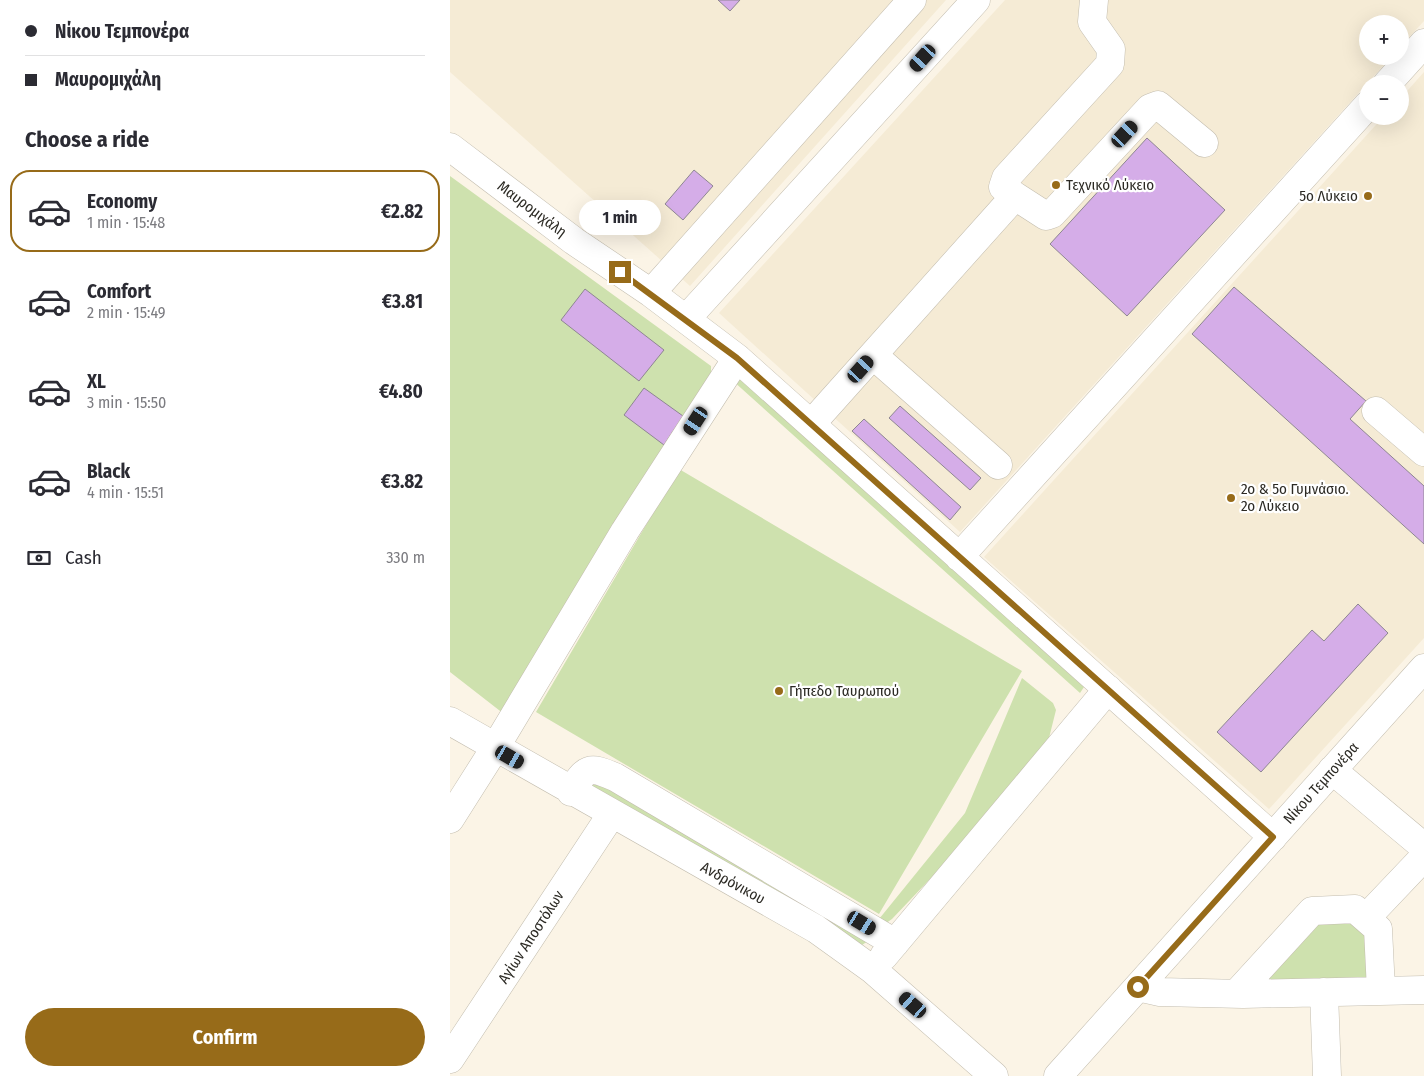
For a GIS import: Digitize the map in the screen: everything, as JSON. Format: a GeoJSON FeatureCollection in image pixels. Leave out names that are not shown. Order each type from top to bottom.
{"type":"FeatureCollection","features":[{"type":"Feature","properties":{"kind":"street"},"geometry":{"type":"LineString","coordinates":[[651,293],[912,0]]}},
{"type":"Feature","properties":{"kind":"street"},"geometry":{"type":"LineString","coordinates":[[686,319],[976,0]]}},
{"type":"Feature","properties":{"kind":"street"},"geometry":{"type":"LineString","coordinates":[[1094,0],[1092,22],[1111,49],[1110,64],[1006,178],[1003,187],[1046,216],[1052,214],[1150,108],[1158,105],[1204,143]]}},
{"type":"Feature","properties":{"kind":"street"},"geometry":{"type":"LineString","coordinates":[[1395,75],[1424,43]]}},
{"type":"Feature","properties":{"kind":"street"},"geometry":{"type":"LineString","coordinates":[[959,557],[1359,115]]}},
{"type":"Feature","properties":{"kind":"street","name":"Μαυρομιχάλη"},"geometry":{"type":"LineString","coordinates":[[450,147],[574,241],[651,293],[737,358],[812,423],[1273,837]]}},
{"type":"Feature","properties":{"kind":"street"},"geometry":{"type":"LineString","coordinates":[[812,423],[1015,196]]}},
{"type":"Feature","properties":{"kind":"street"},"geometry":{"type":"LineString","coordinates":[[873,355],[998,466]]}},
{"type":"Feature","properties":{"kind":"street"},"geometry":{"type":"LineString","coordinates":[[450,819],[626,531],[737,358]]}},
{"type":"Feature","properties":{"kind":"street"},"geometry":{"type":"LineString","coordinates":[[1376,411],[1424,452]]}},
{"type":"Feature","properties":{"kind":"street","name":"Νίκου Τεμπονέρα"},"geometry":{"type":"LineString","coordinates":[[1058,1076],[1423,671]]}},
{"type":"Feature","properties":{"kind":"street"},"geometry":{"type":"LineString","coordinates":[[872,970],[1108,689]]}},
{"type":"Feature","properties":{"kind":"street","name":"Ανδρόνικου"},"geometry":{"type":"LineString","coordinates":[[450,721],[611,815],[805,923],[872,970],[994,1076]]}},
{"type":"Feature","properties":{"kind":"street"},"geometry":{"type":"LineString","coordinates":[[571,792],[581,774],[589,770],[600,771],[615,777],[895,943]]}},
{"type":"Feature","properties":{"kind":"street"},"geometry":{"type":"LineString","coordinates":[[1332,770],[1424,847]]}},
{"type":"Feature","properties":{"kind":"street","name":"Αγίων Αποστόλων"},"geometry":{"type":"LineString","coordinates":[[450,1059],[611,815]]}},
{"type":"Feature","properties":{"kind":"street"},"geometry":{"type":"LineString","coordinates":[[1366,918],[1424,857]]}},
{"type":"Feature","properties":{"kind":"street"},"geometry":{"type":"LineString","coordinates":[[1237,993],[1312,911],[1355,909],[1378,929],[1381,990]]}},
{"type":"Feature","properties":{"kind":"street"},"geometry":{"type":"LineString","coordinates":[[1138,987],[1166,993],[1424,990]]}},
{"type":"Feature","properties":{"kind":"street"},"geometry":{"type":"LineString","coordinates":[[1324,992],[1327,1076]]}},
{"type":"Feature","properties":{"kind":"shaded area"},"geometry":{"type":"Polygon","coordinates":[[[450,0],[946,0],[690,286],[450,72],[450,0]]]}},
{"type":"Feature","properties":{"kind":"shaded area","name":"Τεχνικό Λύκειο"},"geometry":{"type":"Polygon","coordinates":[[[1005,0],[1424,0],[1424,21],[1409,37],[1409,15],[1359,15],[1359,65],[1384,65],[1375,75],[1359,75],[1359,92],[960,532],[719,313],[1005,0]]]}},
{"type":"Feature","properties":{"kind":"shaded area","name":"2ο & 5ο Γυμνάσιο. 2ο Λύκειο"},"geometry":{"type":"Polygon","coordinates":[[[1424,72],[1424,638],[1269,809],[984,557],[1376,125],[1409,125],[1409,89],[1424,72]]]}},
{"type":"Feature","properties":{"kind":"green space"},"geometry":{"type":"Polygon","coordinates":[[[450,176],[711,366],[711,375],[504,714],[450,672],[450,176]]]}},
{"type":"Feature","properties":{"kind":"green space"},"geometry":{"type":"Polygon","coordinates":[[[736,373],[1084,687],[1080,693],[732,380],[736,373]]]}},
{"type":"Feature","properties":{"kind":"green space","name":"Γήπεδο Ταυρωπού"},"geometry":{"type":"Polygon","coordinates":[[[679,469],[1022,671],[879,914],[536,712],[679,469]]]}},
{"type":"Feature","properties":{"kind":"green space"},"geometry":{"type":"Polygon","coordinates":[[[1022,678],[1053,703],[1056,710],[1049,738],[949,859],[892,919],[882,926],[875,924],[965,813],[1022,678]]]}},
{"type":"Feature","properties":{"kind":"green space"},"geometry":{"type":"Polygon","coordinates":[[[597,781],[868,941],[862,945],[590,790],[597,781]]]}},
{"type":"Feature","properties":{"kind":"green space"},"geometry":{"type":"Polygon","coordinates":[[[1354,913],[1373,930],[1377,990],[1242,993],[1314,914],[1354,913]]]}},
{"type":"Feature","properties":{"kind":"building"},"geometry":{"type":"Polygon","coordinates":[[[718,0],[740,0],[730,11],[718,0]]]}},
{"type":"Feature","properties":{"kind":"building"},"geometry":{"type":"Polygon","coordinates":[[[1147,138],[1225,210],[1127,316],[1050,244],[1147,138]]]}},
{"type":"Feature","properties":{"kind":"building"},"geometry":{"type":"Polygon","coordinates":[[[694,170],[713,186],[683,220],[665,204],[694,170]]]}},
{"type":"Feature","properties":{"kind":"building"},"geometry":{"type":"Polygon","coordinates":[[[1234,287],[1366,401],[1350,419],[1424,486],[1424,544],[1192,334],[1234,287]]]}},
{"type":"Feature","properties":{"kind":"building"},"geometry":{"type":"Polygon","coordinates":[[[585,289],[664,350],[639,381],[561,320],[585,289]]]}},
{"type":"Feature","properties":{"kind":"building"},"geometry":{"type":"Polygon","coordinates":[[[644,388],[683,416],[664,445],[624,415],[644,388]]]}},
{"type":"Feature","properties":{"kind":"building"},"geometry":{"type":"Polygon","coordinates":[[[900,406],[981,478],[970,490],[889,418],[900,406]]]}},
{"type":"Feature","properties":{"kind":"building"},"geometry":{"type":"Polygon","coordinates":[[[864,419],[961,507],[950,520],[852,431],[864,419]]]}},
{"type":"Feature","properties":{"kind":"building"},"geometry":{"type":"Polygon","coordinates":[[[1358,604],[1388,633],[1261,772],[1217,732],[1312,630],[1324,641],[1358,604]]]}},
{"type":"Feature","properties":{"kind":"place","name":"Τεχνικό Λύκειο"},"geometry":{"type":"Point","coordinates":[1056,185]}},
{"type":"Feature","properties":{"kind":"place","name":"5ο Λύκειο"},"geometry":{"type":"Point","coordinates":[1368,196]}},
{"type":"Feature","properties":{"kind":"place","name":"2ο & 5ο Γυμνάσιο. 2ο Λύκειο"},"geometry":{"type":"Point","coordinates":[1231,498]}},
{"type":"Feature","properties":{"kind":"place","name":"Γήπεδο Ταυρωπού"},"geometry":{"type":"Point","coordinates":[779,691]}},
{"type":"Feature","properties":{"kind":"route"},"geometry":{"type":"LineString","coordinates":[[620,272],[737,358],[812,423],[1273,837],[1138,987]]}}]}
